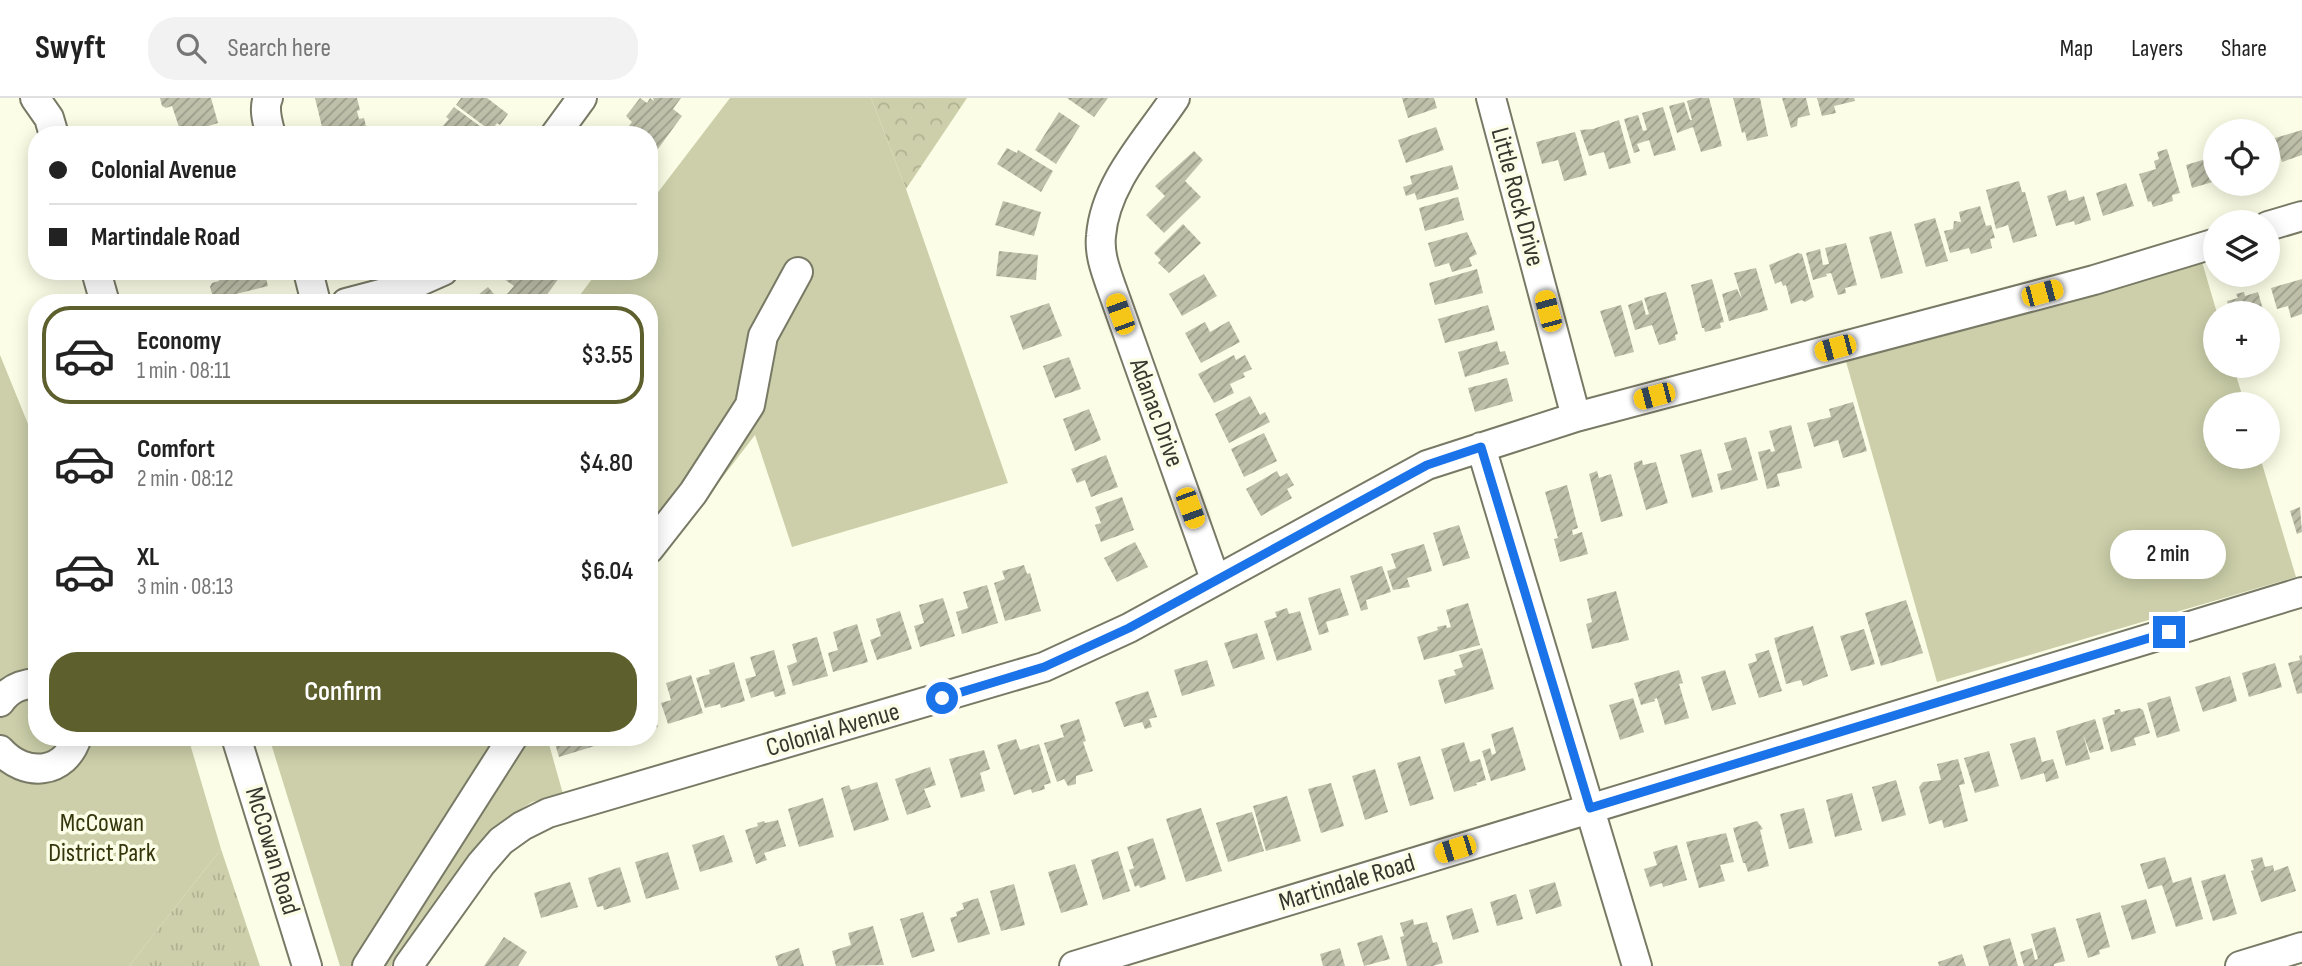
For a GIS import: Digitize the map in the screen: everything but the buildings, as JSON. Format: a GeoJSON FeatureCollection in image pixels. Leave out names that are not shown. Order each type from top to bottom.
{"type":"FeatureCollection","features":[{"type":"Feature","properties":{"kind":"street"},"geometry":{"type":"LineString","coordinates":[[268,98],[265,103],[268,126]]}},
{"type":"Feature","properties":{"kind":"street"},"geometry":{"type":"LineString","coordinates":[[562,126],[582,98]]}},
{"type":"Feature","properties":{"kind":"street","name":"Adanac Drive"},"geometry":{"type":"LineString","coordinates":[[1175,98],[1124,171],[1104,219],[1101,237],[1103,262],[1215,579]]}},
{"type":"Feature","properties":{"kind":"street","name":"Little Rock Drive"},"geometry":{"type":"LineString","coordinates":[[1491,98],[1576,417]]}},
{"type":"Feature","properties":{"kind":"street"},"geometry":{"type":"LineString","coordinates":[[2280,222],[2302,216]]}},
{"type":"Feature","properties":{"kind":"street","name":"Colonial Avenue"},"geometry":{"type":"LineString","coordinates":[[408,966],[481,864],[501,841],[522,826],[548,813],[1044,667],[1129,628],[1427,465],[1576,417],[2094,280],[2203,247]]}},
{"type":"Feature","properties":{"kind":"street"},"geometry":{"type":"LineString","coordinates":[[658,538],[694,493],[750,405],[763,336],[798,272]]}},
{"type":"Feature","properties":{"kind":"street"},"geometry":{"type":"LineString","coordinates":[[378,294],[421,280]]}},
{"type":"Feature","properties":{"kind":"street"},"geometry":{"type":"LineString","coordinates":[[1481,447],[1637,966]]}},
{"type":"Feature","properties":{"kind":"street","name":"Martindale Road"},"geometry":{"type":"LineString","coordinates":[[1074,966],[2302,592]]}},
{"type":"Feature","properties":{"kind":"street"},"geometry":{"type":"LineString","coordinates":[[0,702],[12,690],[28,684]]}},
{"type":"Feature","properties":{"kind":"street"},"geometry":{"type":"LineString","coordinates":[[0,750],[11,761],[38,769],[53,766],[65,758],[74,746]]}},
{"type":"Feature","properties":{"kind":"street","name":"McCowan Road"},"geometry":{"type":"LineString","coordinates":[[239,746],[307,966]]}},
{"type":"Feature","properties":{"kind":"street"},"geometry":{"type":"LineString","coordinates":[[367,966],[507,746]]}},
{"type":"Feature","properties":{"kind":"street"},"geometry":{"type":"LineString","coordinates":[[2240,966],[2302,947]]}},
{"type":"Feature","properties":{"kind":"green space"},"geometry":{"type":"Polygon","coordinates":[[[730,98],[871,98],[906,189],[1008,483],[792,547],[755,435],[658,561],[658,294],[581,294],[591,280],[658,280],[658,192],[730,98]]]}},
{"type":"Feature","properties":{"kind":"green space"},"geometry":{"type":"Polygon","coordinates":[[[871,98],[967,98],[906,189],[871,98]]]}},
{"type":"Feature","properties":{"kind":"green space"},"geometry":{"type":"Polygon","coordinates":[[[2200,255],[2203,287],[2209,287],[2213,301],[2203,301],[2203,378],[2237,378],[2241,392],[2203,392],[2203,469],[2264,469],[2296,577],[1937,682],[1845,358],[2200,255]]]}},
{"type":"Feature","properties":{"kind":"green space","name":"McCowan District Park"},"geometry":{"type":"Polygon","coordinates":[[[0,355],[28,424],[28,746],[191,746],[221,849],[129,966],[0,966],[0,355]]]}},
{"type":"Feature","properties":{"kind":"green space"},"geometry":{"type":"Polygon","coordinates":[[[272,746],[550,746],[563,794],[532,802],[479,842],[391,966],[340,966],[272,746]]]}},
{"type":"Feature","properties":{"kind":"green space"},"geometry":{"type":"Polygon","coordinates":[[[221,849],[260,966],[129,966],[221,849]]]}},
{"type":"Feature","properties":{"kind":"route"},"geometry":{"type":"LineString","coordinates":[[942,698],[1044,667],[1110,637],[1427,465],[1481,447],[1590,808],[2169,632]]}}]}
